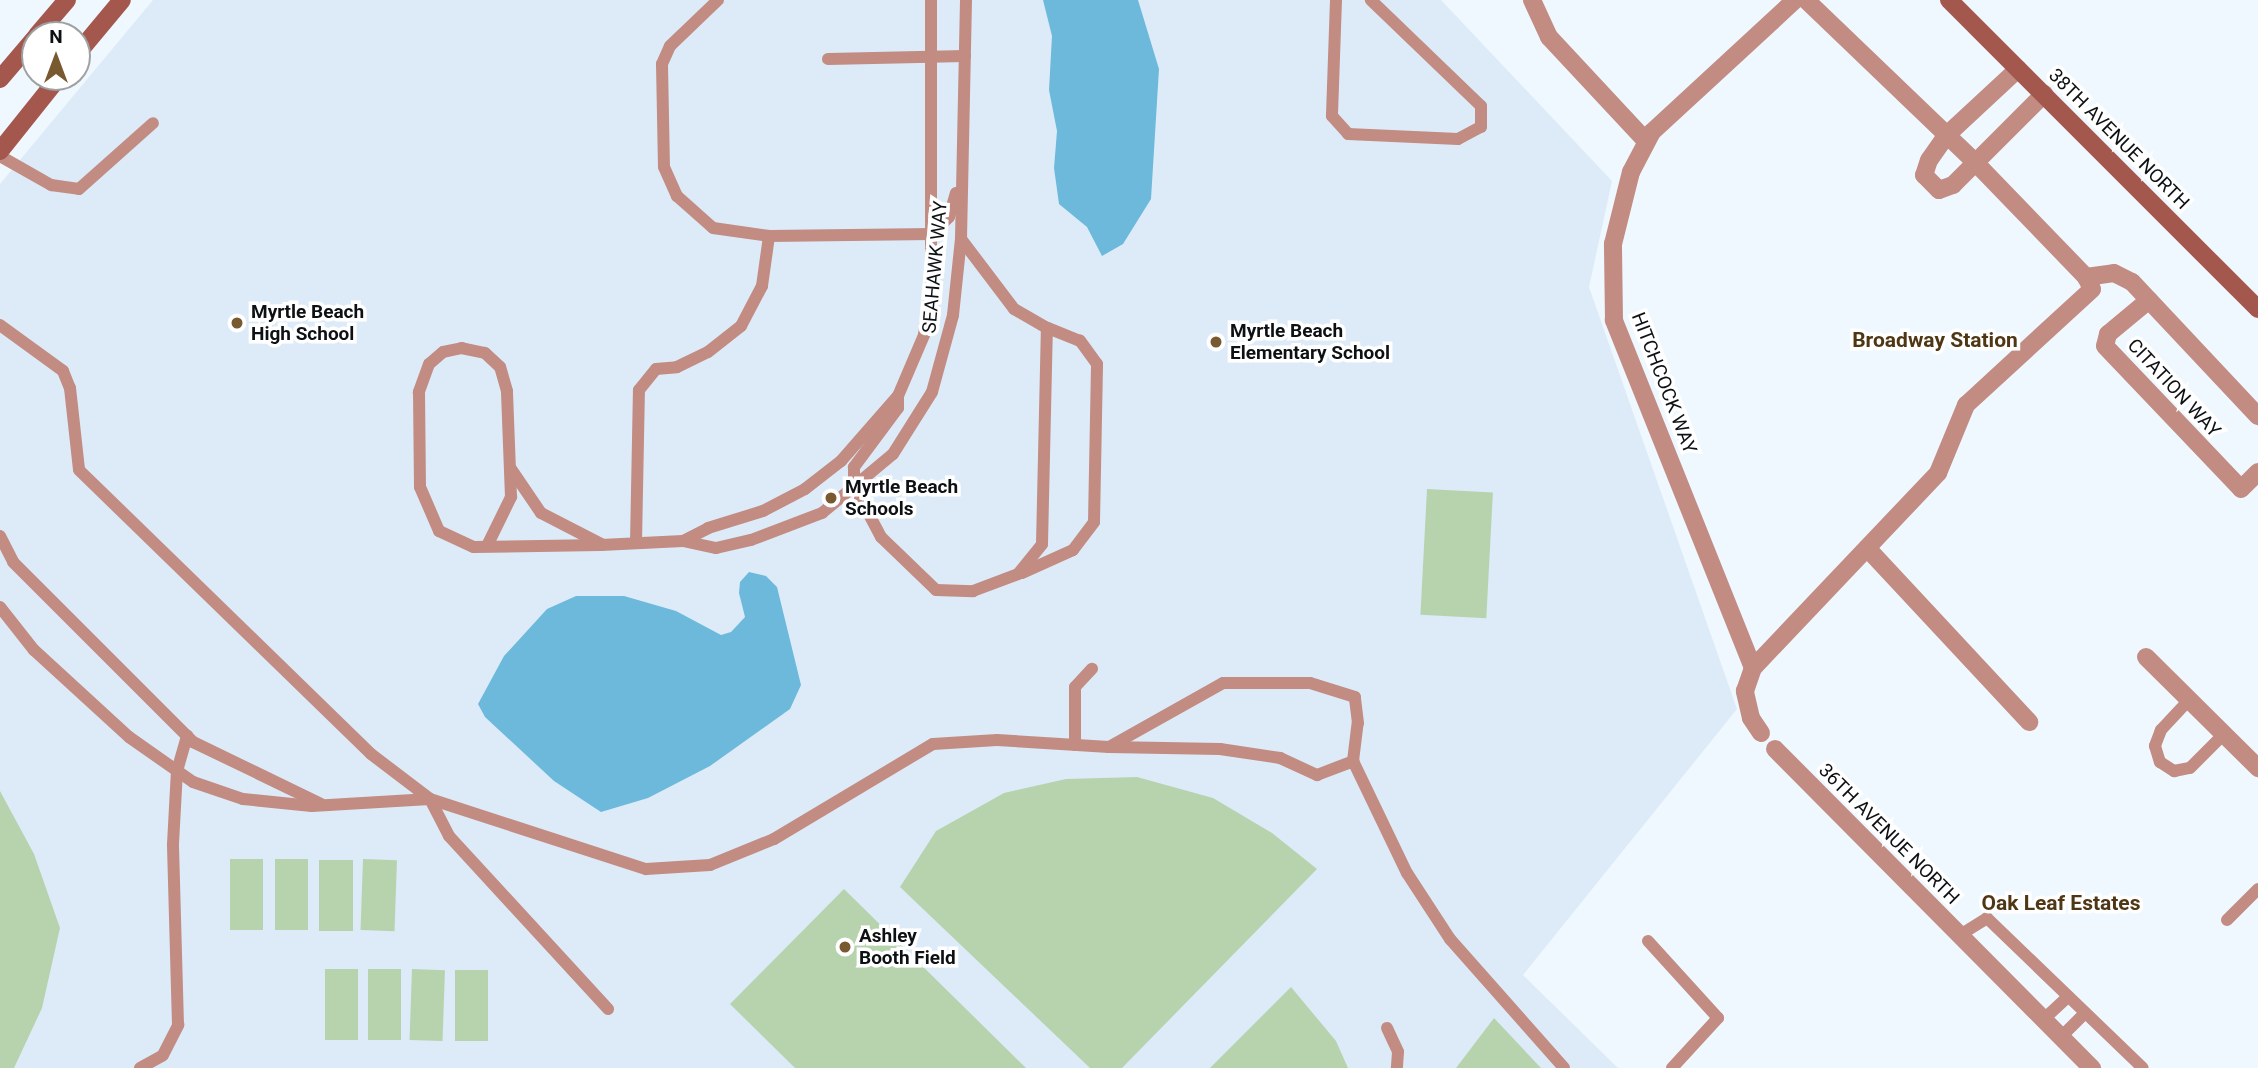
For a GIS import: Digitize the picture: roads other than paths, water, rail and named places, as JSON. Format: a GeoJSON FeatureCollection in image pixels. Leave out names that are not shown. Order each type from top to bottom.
{"type":"FeatureCollection","features":[{"type":"Feature","properties":{"kind":"main road"},"geometry":{"type":"LineString","coordinates":[[49,21],[67,0]]}},
{"type":"Feature","properties":{"kind":"main road"},"geometry":{"type":"LineString","coordinates":[[91,37],[122,0]]}},
{"type":"Feature","properties":{"kind":"main road","name":"38TH AVENUE NORTH"},"geometry":{"type":"LineString","coordinates":[[1948,0],[2258,309]]}},
{"type":"Feature","properties":{"kind":"main road"},"geometry":{"type":"LineString","coordinates":[[0,79],[21,54]]}},
{"type":"Feature","properties":{"kind":"main road"},"geometry":{"type":"LineString","coordinates":[[0,153],[48,91]]}},
{"type":"Feature","properties":{"kind":"street"},"geometry":{"type":"LineString","coordinates":[[1532,0],[1549,37],[1646,141]]}},
{"type":"Feature","properties":{"kind":"street","name":"HITCHCOCK WAY"},"geometry":{"type":"LineString","coordinates":[[1753,668],[1614,320],[1613,244],[1631,172],[1646,141],[1795,0]]}},
{"type":"Feature","properties":{"kind":"street"},"geometry":{"type":"LineString","coordinates":[[1761,733],[1751,718],[1745,691],[1753,668],[1938,473],[1966,405],[2092,289],[2087,277],[1975,162],[1806,0]]}},
{"type":"Feature","properties":{"kind":"street"},"geometry":{"type":"LineString","coordinates":[[2018,69],[1946,136],[1929,160],[1924,174],[1939,190],[1953,186],[2044,94]]}},
{"type":"Feature","properties":{"kind":"street"},"geometry":{"type":"LineString","coordinates":[[2087,277],[2114,273],[2132,282],[2258,416]]}},
{"type":"Feature","properties":{"kind":"street","name":"CITATION WAY"},"geometry":{"type":"LineString","coordinates":[[2149,299],[2108,334],[2105,346],[2241,489],[2258,472]]}},
{"type":"Feature","properties":{"kind":"street"},"geometry":{"type":"LineString","coordinates":[[1867,548],[2029,722]]}},
{"type":"Feature","properties":{"kind":"street"},"geometry":{"type":"LineString","coordinates":[[2146,657],[2258,768]]}},
{"type":"Feature","properties":{"kind":"street","name":"36TH AVENUE NORTH"},"geometry":{"type":"LineString","coordinates":[[1775,749],[2092,1068]]}},
{"type":"Feature","properties":{"kind":"lane"},"geometry":{"type":"LineString","coordinates":[[718,0],[670,46],[662,64],[664,167],[677,196],[713,228],[769,236],[933,234],[949,218],[961,174]]}},
{"type":"Feature","properties":{"kind":"lane","name":"SEAHAWK WAY"},"geometry":{"type":"LineString","coordinates":[[683,541],[708,528],[762,512],[805,489],[841,461],[898,396],[925,335],[933,234],[931,0]]}},
{"type":"Feature","properties":{"kind":"lane","name":"SEAHAWK WAY"},"geometry":{"type":"LineString","coordinates":[[487,546],[511,497],[507,391],[500,367],[485,353],[462,348],[443,352],[429,364],[419,392],[420,487],[439,531],[474,547],[683,541],[716,548],[751,540],[822,513],[893,454],[932,392],[953,315],[961,239],[966,0]]}},
{"type":"Feature","properties":{"kind":"lane"},"geometry":{"type":"LineString","coordinates":[[1336,0],[1332,116],[1348,135],[1458,139],[1481,127],[1481,106],[1371,0]]}},
{"type":"Feature","properties":{"kind":"lane"},"geometry":{"type":"LineString","coordinates":[[828,59],[965,56]]}},
{"type":"Feature","properties":{"kind":"lane"},"geometry":{"type":"LineString","coordinates":[[0,153],[51,185],[79,189],[153,123]]}},
{"type":"Feature","properties":{"kind":"lane"},"geometry":{"type":"LineString","coordinates":[[636,542],[639,390],[656,369],[677,367],[708,352],[741,326],[762,286],[769,236]]}},
{"type":"Feature","properties":{"kind":"lane"},"geometry":{"type":"LineString","coordinates":[[898,396],[898,408],[854,467],[854,486],[881,537],[936,590],[973,591],[1073,551],[1094,522],[1097,364],[1080,341],[1047,328],[1014,309],[961,239]]}},
{"type":"Feature","properties":{"kind":"lane"},"geometry":{"type":"LineString","coordinates":[[0,325],[63,371],[70,388],[79,470],[371,754],[430,799],[646,869],[710,865],[774,839],[933,744],[997,740],[1109,747],[1220,749],[1280,758],[1317,775],[1353,761]]}},
{"type":"Feature","properties":{"kind":"lane"},"geometry":{"type":"LineString","coordinates":[[1018,574],[1042,544],[1047,328]]}},
{"type":"Feature","properties":{"kind":"lane"},"geometry":{"type":"LineString","coordinates":[[510,467],[541,513],[601,545]]}},
{"type":"Feature","properties":{"kind":"lane"},"geometry":{"type":"LineString","coordinates":[[0,536],[13,562],[187,735],[324,805]]}},
{"type":"Feature","properties":{"kind":"lane"},"geometry":{"type":"LineString","coordinates":[[0,607],[34,650],[129,737],[193,782],[243,799],[324,805],[430,799]]}},
{"type":"Feature","properties":{"kind":"lane"},"geometry":{"type":"LineString","coordinates":[[1075,745],[1075,687],[1092,668]]}},
{"type":"Feature","properties":{"kind":"lane"},"geometry":{"type":"LineString","coordinates":[[1109,747],[1223,683],[1310,683],[1355,697],[1358,723],[1353,761],[1407,873],[1450,939],[1564,1068]]}},
{"type":"Feature","properties":{"kind":"lane"},"geometry":{"type":"LineString","coordinates":[[2188,701],[2161,730],[2155,746],[2160,762],[2174,771],[2190,768],[2224,734]]}},
{"type":"Feature","properties":{"kind":"lane"},"geometry":{"type":"LineString","coordinates":[[140,1068],[163,1055],[178,1025],[173,844],[177,771],[187,735]]}},
{"type":"Feature","properties":{"kind":"lane"},"geometry":{"type":"LineString","coordinates":[[430,799],[449,836],[608,1009]]}},
{"type":"Feature","properties":{"kind":"lane"},"geometry":{"type":"LineString","coordinates":[[2227,920],[2258,889]]}},
{"type":"Feature","properties":{"kind":"lane"},"geometry":{"type":"LineString","coordinates":[[1960,935],[1987,918],[2143,1068]]}},
{"type":"Feature","properties":{"kind":"lane"},"geometry":{"type":"LineString","coordinates":[[1648,941],[1718,1018],[1672,1068]]}},
{"type":"Feature","properties":{"kind":"lane"},"geometry":{"type":"LineString","coordinates":[[2044,1019],[2068,997]]}},
{"type":"Feature","properties":{"kind":"lane"},"geometry":{"type":"LineString","coordinates":[[2061,1037],[2085,1013]]}},
{"type":"Feature","properties":{"kind":"lane"},"geometry":{"type":"LineString","coordinates":[[1387,1028],[1398,1052],[1397,1068]]}},
{"type":"Feature","properties":{"kind":"water"},"geometry":{"type":"Polygon","coordinates":[[[1043,0],[1138,0],[1159,69],[1151,199],[1123,244],[1102,256],[1087,227],[1059,204],[1054,168],[1057,131],[1049,90],[1052,36],[1043,0]]]}},
{"type":"Feature","properties":{"kind":"water"},"geometry":{"type":"Polygon","coordinates":[[[749,572],[766,576],[777,587],[801,685],[790,709],[710,766],[648,798],[601,812],[554,781],[485,717],[478,704],[504,656],[547,609],[576,596],[624,596],[676,611],[721,635],[731,632],[745,617],[739,593],[740,582],[749,572]]]}},
{"type":"Feature","properties":{"kind":"place","name":"Myrtle Beach High School"},"geometry":{"type":"Point","coordinates":[237,323]}},
{"type":"Feature","properties":{"kind":"place","name":"Myrtle Beach Elementary School"},"geometry":{"type":"Point","coordinates":[1216,342]}},
{"type":"Feature","properties":{"kind":"place","name":"Myrtle Beach Schools"},"geometry":{"type":"Point","coordinates":[831,498]}},
{"type":"Feature","properties":{"kind":"place","name":"Ashley Booth Field"},"geometry":{"type":"Point","coordinates":[845,947]}},
{"type":"Feature","properties":{"kind":"district","name":"Broadway Station"},"geometry":{"type":"Point","coordinates":[1935,340]}},
{"type":"Feature","properties":{"kind":"district","name":"Oak Leaf Estates"},"geometry":{"type":"Point","coordinates":[2061,903]}}]}
